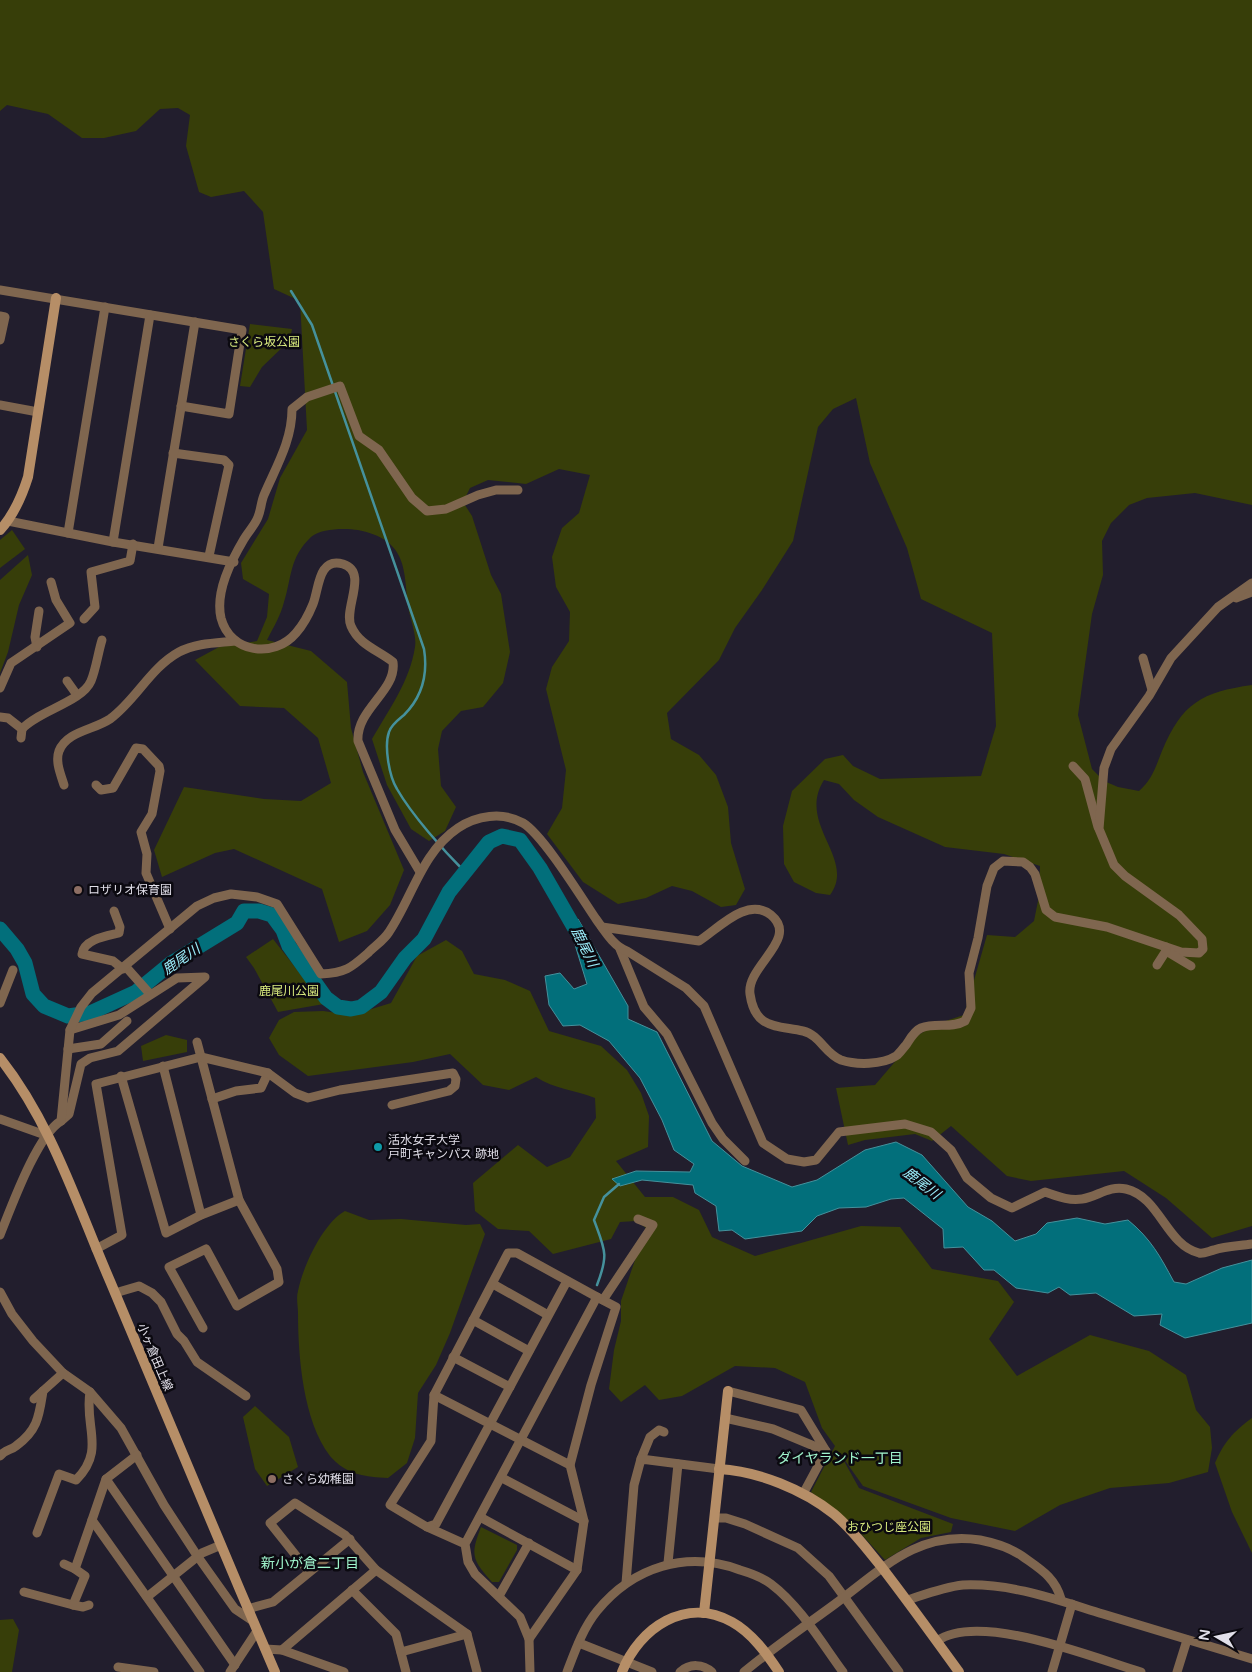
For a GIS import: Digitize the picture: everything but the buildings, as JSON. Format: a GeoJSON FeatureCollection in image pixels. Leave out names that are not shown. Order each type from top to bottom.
{"type":"FeatureCollection","features":[{"type":"Feature","properties":{"kind":"street"},"geometry":{"type":"LineString","coordinates":[[0,290],[242,330],[229,414],[181,406]]}},
{"type":"Feature","properties":{"kind":"street"},"geometry":{"type":"LineString","coordinates":[[0,530],[8,521],[19,501],[28,476],[56,298]]}},
{"type":"Feature","properties":{"kind":"street"},"geometry":{"type":"LineString","coordinates":[[68,533],[105,307]]}},
{"type":"Feature","properties":{"kind":"street"},"geometry":{"type":"LineString","coordinates":[[112,542],[150,315]]}},
{"type":"Feature","properties":{"kind":"street"},"geometry":{"type":"LineString","coordinates":[[0,316],[5,317],[0,340]]}},
{"type":"Feature","properties":{"kind":"street"},"geometry":{"type":"LineString","coordinates":[[158,548],[195,322]]}},
{"type":"Feature","properties":{"kind":"street"},"geometry":{"type":"LineString","coordinates":[[235,641],[224,626],[220,606],[224,582],[243,540],[259,516],[263,497],[277,468],[292,426],[292,409],[307,397],[340,386],[359,436],[379,450],[412,498],[427,511],[446,509],[478,495],[496,490],[518,490]]}},
{"type":"Feature","properties":{"kind":"street"},"geometry":{"type":"LineString","coordinates":[[0,405],[38,412]]}},
{"type":"Feature","properties":{"kind":"street"},"geometry":{"type":"LineString","coordinates":[[173,453],[224,460],[229,465],[209,556]]}},
{"type":"Feature","properties":{"kind":"street"},"geometry":{"type":"LineString","coordinates":[[8,521],[112,542],[209,556],[234,562]]}},
{"type":"Feature","properties":{"kind":"street"},"geometry":{"type":"LineString","coordinates":[[84,620],[95,607],[92,572],[130,561],[133,544]]}},
{"type":"Feature","properties":{"kind":"street"},"geometry":{"type":"LineString","coordinates":[[64,785],[58,762],[59,752],[69,738],[107,720],[120,711],[155,670],[178,652],[197,645],[235,641],[254,649],[266,649],[282,645],[296,634],[308,614],[316,597],[319,576],[330,564],[338,564],[350,569],[355,582],[349,609],[350,624],[359,640],[393,662],[392,677],[364,717],[357,731],[358,741],[395,830],[420,872]]}},
{"type":"Feature","properties":{"kind":"street"},"geometry":{"type":"LineString","coordinates":[[0,688],[11,663],[70,623],[56,600],[51,582]]}},
{"type":"Feature","properties":{"kind":"street"},"geometry":{"type":"LineString","coordinates":[[1099,829],[1102,787],[1111,750],[1152,690],[1171,658],[1224,602],[1252,583]]}},
{"type":"Feature","properties":{"kind":"street"},"geometry":{"type":"LineString","coordinates":[[1224,602],[1252,592]]}},
{"type":"Feature","properties":{"kind":"street"},"geometry":{"type":"LineString","coordinates":[[37,646],[35,637],[38,610]]}},
{"type":"Feature","properties":{"kind":"street"},"geometry":{"type":"LineString","coordinates":[[0,718],[8,718],[21,734],[48,710],[77,695],[90,683],[102,640]]}},
{"type":"Feature","properties":{"kind":"street"},"geometry":{"type":"LineString","coordinates":[[1143,658],[1152,690]]}},
{"type":"Feature","properties":{"kind":"street"},"geometry":{"type":"LineString","coordinates":[[67,681],[77,695]]}},
{"type":"Feature","properties":{"kind":"street"},"geometry":{"type":"LineString","coordinates":[[96,785],[101,790],[113,788],[136,748],[143,749],[159,766],[160,771],[152,814],[141,832],[147,854],[146,873],[170,929]]}},
{"type":"Feature","properties":{"kind":"street"},"geometry":{"type":"LineString","coordinates":[[1073,766],[1085,779],[1095,823],[1114,865],[1125,876],[1179,915],[1202,939],[1204,944],[1203,949],[1194,954],[1166,949]]}},
{"type":"Feature","properties":{"kind":"street"},"geometry":{"type":"LineString","coordinates":[[61,1121],[70,1030],[81,1007],[92,993],[198,906],[221,896],[244,896],[268,900],[277,904],[290,927],[322,974],[342,973],[356,964],[388,933],[406,903],[420,872],[451,833],[481,816],[501,817],[522,822],[539,838],[602,927],[620,949],[644,1007],[667,1034],[712,1123],[723,1139],[746,1161]]}},
{"type":"Feature","properties":{"kind":"street"},"geometry":{"type":"LineString","coordinates":[[602,927],[699,941],[740,912],[756,909],[766,911],[774,918],[779,928],[779,936],[773,950],[757,969],[751,982],[750,994],[757,1015],[764,1023],[804,1031],[812,1035],[832,1056],[851,1063],[886,1061],[896,1056],[920,1028],[952,1026],[965,1021],[972,1008],[969,972],[978,938],[987,886],[994,868],[1003,861],[1023,862],[1030,867],[1035,874],[1046,910],[1055,916],[1107,926],[1136,935],[1166,949],[1191,966]]}},
{"type":"Feature","properties":{"kind":"street"},"geometry":{"type":"LineString","coordinates":[[114,911],[120,927],[120,933],[92,942],[85,946],[82,954],[113,961],[124,968],[150,994]]}},
{"type":"Feature","properties":{"kind":"street"},"geometry":{"type":"LineString","coordinates":[[620,949],[627,951],[686,988],[704,1006],[763,1143],[787,1159],[804,1162],[816,1160],[839,1132],[906,1124],[931,1132],[951,1150],[967,1178],[990,1198],[1012,1208],[1044,1192],[1064,1199],[1082,1199],[1111,1188],[1125,1189],[1139,1194],[1184,1247],[1202,1253],[1219,1248],[1252,1244]]}},
{"type":"Feature","properties":{"kind":"street"},"geometry":{"type":"LineString","coordinates":[[1158,965],[1166,949]]}},
{"type":"Feature","properties":{"kind":"street"},"geometry":{"type":"LineString","coordinates":[[0,1003],[13,970]]}},
{"type":"Feature","properties":{"kind":"street"},"geometry":{"type":"LineString","coordinates":[[0,1235],[37,1151],[48,1136],[53,1125],[69,1114],[81,1064],[90,1058],[118,1051],[205,977],[177,978],[108,1020],[70,1030]]}},
{"type":"Feature","properties":{"kind":"street"},"geometry":{"type":"LineString","coordinates":[[68,1049],[101,1044],[127,1021]]}},
{"type":"Feature","properties":{"kind":"street"},"geometry":{"type":"LineString","coordinates":[[198,1042],[239,1200],[277,1269],[279,1282],[233,1308],[206,1248],[169,1267],[202,1328]]}},
{"type":"Feature","properties":{"kind":"street"},"geometry":{"type":"LineString","coordinates":[[96,1249],[122,1235],[96,1084],[121,1076],[201,1057],[268,1073],[295,1093],[308,1098],[340,1090],[453,1073],[456,1079],[455,1086],[448,1091],[392,1105]]}},
{"type":"Feature","properties":{"kind":"street","name":"小ヶ倉田上線"},"geometry":{"type":"LineString","coordinates":[[0,1058],[29,1100],[66,1172],[96,1249],[275,1672]]}},
{"type":"Feature","properties":{"kind":"street"},"geometry":{"type":"LineString","coordinates":[[162,1066],[200,1215]]}},
{"type":"Feature","properties":{"kind":"street"},"geometry":{"type":"LineString","coordinates":[[212,1099],[236,1091],[261,1088],[268,1073]]}},
{"type":"Feature","properties":{"kind":"street"},"geometry":{"type":"LineString","coordinates":[[121,1076],[166,1233],[200,1215],[239,1200]]}},
{"type":"Feature","properties":{"kind":"street"},"geometry":{"type":"LineString","coordinates":[[0,1119],[48,1136]]}},
{"type":"Feature","properties":{"kind":"street"},"geometry":{"type":"LineString","coordinates":[[530,1672],[529,1639],[520,1617],[475,1574],[468,1562],[465,1544],[600,1298],[653,1225],[638,1219]]}},
{"type":"Feature","properties":{"kind":"street"},"geometry":{"type":"LineString","coordinates":[[465,1544],[427,1527],[390,1505],[431,1441],[434,1395],[453,1357],[508,1253],[517,1253],[616,1307],[591,1385],[570,1465],[584,1520],[577,1570],[529,1639]]}},
{"type":"Feature","properties":{"kind":"street"},"geometry":{"type":"LineString","coordinates":[[427,1527],[436,1524],[567,1281]]}},
{"type":"Feature","properties":{"kind":"street"},"geometry":{"type":"LineString","coordinates":[[493,1284],[548,1314]]}},
{"type":"Feature","properties":{"kind":"street"},"geometry":{"type":"LineString","coordinates":[[115,1293],[139,1286],[152,1292],[162,1302],[177,1334],[198,1362],[246,1396]]}},
{"type":"Feature","properties":{"kind":"street"},"geometry":{"type":"LineString","coordinates":[[0,1292],[23,1329],[63,1373],[90,1392],[121,1428],[164,1505],[198,1557],[235,1609],[255,1626],[233,1668],[174,1577],[106,1479]]}},
{"type":"Feature","properties":{"kind":"street"},"geometry":{"type":"LineString","coordinates":[[473,1320],[529,1351]]}},
{"type":"Feature","properties":{"kind":"street"},"geometry":{"type":"LineString","coordinates":[[453,1357],[510,1388]]}},
{"type":"Feature","properties":{"kind":"street"},"geometry":{"type":"LineString","coordinates":[[34,1399],[63,1373]]}},
{"type":"Feature","properties":{"kind":"street"},"geometry":{"type":"LineString","coordinates":[[0,1456],[6,1449],[15,1448],[36,1427],[43,1391]]}},
{"type":"Feature","properties":{"kind":"street"},"geometry":{"type":"LineString","coordinates":[[704,1613],[728,1391],[801,1410],[826,1451]]}},
{"type":"Feature","properties":{"kind":"street"},"geometry":{"type":"LineString","coordinates":[[37,1533],[59,1474],[76,1480],[88,1463],[94,1440],[88,1403],[90,1392]]}},
{"type":"Feature","properties":{"kind":"street"},"geometry":{"type":"LineString","coordinates":[[434,1395],[570,1465]]}},
{"type":"Feature","properties":{"kind":"street"},"geometry":{"type":"LineString","coordinates":[[725,1418],[772,1428],[826,1451]]}},
{"type":"Feature","properties":{"kind":"street"},"geometry":{"type":"LineString","coordinates":[[626,1583],[634,1485],[650,1436],[659,1430],[664,1432]]}},
{"type":"Feature","properties":{"kind":"street"},"geometry":{"type":"LineString","coordinates":[[803,1494],[826,1451]]}},
{"type":"Feature","properties":{"kind":"street"},"geometry":{"type":"LineString","coordinates":[[75,1569],[106,1479],[137,1455]]}},
{"type":"Feature","properties":{"kind":"street"},"geometry":{"type":"LineString","coordinates":[[641,1459],[731,1469],[777,1483],[803,1494],[834,1514],[856,1535],[908,1600],[959,1672]]}},
{"type":"Feature","properties":{"kind":"street"},"geometry":{"type":"LineString","coordinates":[[668,1563],[678,1464]]}},
{"type":"Feature","properties":{"kind":"street"},"geometry":{"type":"LineString","coordinates":[[502,1478],[584,1520]]}},
{"type":"Feature","properties":{"kind":"street"},"geometry":{"type":"LineString","coordinates":[[308,1572],[270,1523],[295,1503],[350,1539],[376,1570],[467,1634],[477,1672]]}},
{"type":"Feature","properties":{"kind":"street"},"geometry":{"type":"LineString","coordinates":[[480,1517],[577,1570]]}},
{"type":"Feature","properties":{"kind":"street"},"geometry":{"type":"LineString","coordinates":[[715,1518],[726,1518],[745,1524],[798,1548],[828,1576],[899,1672]]}},
{"type":"Feature","properties":{"kind":"street"},"geometry":{"type":"LineString","coordinates":[[92,1520],[200,1672]]}},
{"type":"Feature","properties":{"kind":"street"},"geometry":{"type":"LineString","coordinates":[[744,1672],[882,1568],[909,1550],[924,1543],[954,1538],[983,1541],[1013,1550],[1049,1575],[1058,1588],[1061,1600]]}},
{"type":"Feature","properties":{"kind":"street"},"geometry":{"type":"LineString","coordinates":[[247,1609],[273,1602],[350,1539]]}},
{"type":"Feature","properties":{"kind":"street"},"geometry":{"type":"LineString","coordinates":[[499,1596],[529,1543]]}},
{"type":"Feature","properties":{"kind":"street"},"geometry":{"type":"LineString","coordinates":[[146,1596],[174,1577],[202,1552],[221,1545]]}},
{"type":"Feature","properties":{"kind":"street"},"geometry":{"type":"LineString","coordinates":[[567,1672],[579,1642],[595,1613],[626,1583],[668,1563],[710,1561],[750,1573],[770,1583],[808,1624],[842,1672]]}},
{"type":"Feature","properties":{"kind":"street"},"geometry":{"type":"LineString","coordinates":[[64,1564],[85,1576],[73,1604]]}},
{"type":"Feature","properties":{"kind":"street"},"geometry":{"type":"LineString","coordinates":[[282,1650],[376,1570]]}},
{"type":"Feature","properties":{"kind":"street"},"geometry":{"type":"LineString","coordinates":[[908,1600],[945,1588],[963,1585],[999,1586],[1061,1600],[1252,1659]]}},
{"type":"Feature","properties":{"kind":"street"},"geometry":{"type":"LineString","coordinates":[[352,1590],[396,1634],[406,1672]]}},
{"type":"Feature","properties":{"kind":"street"},"geometry":{"type":"LineString","coordinates":[[24,1592],[83,1607],[90,1605]]}},
{"type":"Feature","properties":{"kind":"street"},"geometry":{"type":"LineString","coordinates":[[1052,1672],[1072,1604]]}},
{"type":"Feature","properties":{"kind":"street"},"geometry":{"type":"LineString","coordinates":[[622,1672],[639,1642],[652,1628],[680,1614],[704,1613],[732,1622],[767,1654],[779,1672]]}},
{"type":"Feature","properties":{"kind":"street"},"geometry":{"type":"LineString","coordinates":[[937,1640],[955,1632],[985,1630],[1009,1633],[1140,1672]]}},
{"type":"Feature","properties":{"kind":"street"},"geometry":{"type":"LineString","coordinates":[[401,1652],[467,1634]]}},
{"type":"Feature","properties":{"kind":"street"},"geometry":{"type":"LineString","coordinates":[[1177,1672],[1187,1640]]}},
{"type":"Feature","properties":{"kind":"street"},"geometry":{"type":"LineString","coordinates":[[579,1642],[652,1672]]}},
{"type":"Feature","properties":{"kind":"street"},"geometry":{"type":"LineString","coordinates":[[265,1649],[282,1650],[344,1672]]}},
{"type":"Feature","properties":{"kind":"street"},"geometry":{"type":"LineString","coordinates":[[680,1672],[697,1665],[706,1666],[712,1672]]}},
{"type":"Feature","properties":{"kind":"street"},"geometry":{"type":"LineString","coordinates":[[118,1667],[154,1672]]}},
{"type":"Feature","properties":{"kind":"green space"},"geometry":{"type":"Polygon","coordinates":[[[0,0],[1252,0],[1252,505],[1195,493],[1147,498],[1129,505],[1111,523],[1102,541],[1103,575],[1092,614],[1078,715],[1092,769],[1104,781],[1118,787],[1139,791],[1156,767],[1177,721],[1186,711],[1207,696],[1252,685],[1252,1226],[1212,1238],[1166,1198],[1124,1171],[1031,1181],[1007,1176],[951,1126],[932,1141],[915,1134],[865,1140],[848,1145],[836,1088],[875,1085],[917,1036],[936,1024],[964,1015],[987,935],[1015,937],[1034,921],[1039,896],[1040,866],[1004,854],[945,847],[878,817],[854,800],[839,784],[824,780],[817,796],[817,811],[837,868],[836,882],[830,895],[816,893],[794,882],[784,864],[783,826],[792,791],[825,759],[843,755],[853,766],[880,779],[981,776],[996,726],[992,633],[921,599],[907,548],[870,463],[856,398],[833,409],[818,427],[793,541],[735,628],[719,660],[667,713],[671,739],[699,755],[716,775],[728,807],[731,843],[745,889],[736,905],[721,907],[692,891],[672,886],[646,898],[618,904],[583,882],[547,834],[562,808],[566,770],[546,689],[552,667],[569,641],[570,612],[556,587],[552,557],[562,528],[579,513],[590,475],[559,469],[526,484],[488,480],[470,488],[463,502],[472,516],[491,575],[501,594],[510,652],[503,683],[483,707],[461,711],[442,731],[438,749],[441,786],[456,807],[445,831],[429,841],[411,829],[387,785],[372,739],[403,684],[415,647],[415,637],[400,557],[386,540],[374,534],[358,530],[340,529],[327,530],[315,534],[304,545],[295,560],[283,607],[267,640],[311,651],[347,682],[351,728],[363,772],[404,870],[390,905],[367,931],[339,942],[322,889],[234,849],[215,853],[162,877],[154,850],[184,787],[264,799],[301,801],[331,783],[318,738],[284,708],[240,706],[195,660],[219,647],[257,641],[267,617],[269,594],[243,579],[241,563],[268,519],[280,478],[307,430],[300,301],[274,289],[263,212],[244,191],[211,197],[199,192],[186,146],[190,115],[178,108],[160,109],[136,131],[104,138],[82,138],[48,114],[7,105],[0,111],[0,0]]]}},
{"type":"Feature","properties":{"kind":"green space","name":"さくら坂公園"},"geometry":{"type":"Polygon","coordinates":[[[250,324],[292,329],[290,340],[262,367],[250,387],[240,386],[250,324]]]}},
{"type":"Feature","properties":{"kind":"green space"},"geometry":{"type":"Polygon","coordinates":[[[12,530],[25,549],[0,568],[0,540],[12,530]]]}},
{"type":"Feature","properties":{"kind":"green space"},"geometry":{"type":"Polygon","coordinates":[[[28,555],[32,575],[19,605],[8,652],[0,673],[0,580],[28,555]]]}},
{"type":"Feature","properties":{"kind":"green space","name":"鹿尾川公園"},"geometry":{"type":"Polygon","coordinates":[[[273,939],[324,1004],[278,1012],[246,957],[273,939]]]}},
{"type":"Feature","properties":{"kind":"green space","name":"おひつじ座公園"},"geometry":{"type":"Polygon","coordinates":[[[446,940],[462,951],[474,974],[505,980],[530,991],[549,1031],[601,1046],[627,1070],[641,1093],[649,1116],[648,1147],[616,1161],[645,1197],[673,1197],[699,1210],[712,1237],[755,1256],[861,1226],[900,1227],[932,1269],[998,1281],[1014,1302],[989,1339],[1017,1376],[1090,1335],[1149,1351],[1186,1375],[1196,1410],[1210,1427],[1212,1448],[1208,1472],[1169,1483],[1110,1488],[1060,1505],[1015,1531],[951,1518],[863,1486],[839,1452],[859,1488],[953,1524],[951,1532],[921,1538],[885,1560],[852,1524],[811,1492],[835,1446],[822,1428],[805,1382],[775,1368],[735,1366],[682,1396],[659,1400],[645,1385],[621,1402],[609,1389],[614,1350],[621,1321],[621,1301],[646,1228],[636,1221],[620,1222],[611,1239],[553,1254],[529,1231],[498,1229],[475,1211],[473,1183],[518,1145],[547,1167],[570,1157],[596,1118],[595,1098],[557,1087],[536,1077],[509,1090],[483,1085],[450,1054],[413,1062],[308,1076],[279,1055],[269,1038],[279,1020],[294,1012],[323,1011],[352,1015],[391,1003],[417,956],[446,940]]]}},
{"type":"Feature","properties":{"kind":"green space"},"geometry":{"type":"Polygon","coordinates":[[[166,1035],[187,1040],[187,1052],[143,1061],[141,1046],[166,1035]]]}},
{"type":"Feature","properties":{"kind":"green space"},"geometry":{"type":"Polygon","coordinates":[[[345,1211],[369,1220],[401,1219],[466,1225],[480,1224],[485,1234],[450,1333],[436,1365],[418,1393],[415,1438],[407,1463],[388,1478],[357,1474],[343,1467],[330,1456],[321,1442],[314,1425],[304,1388],[299,1349],[298,1291],[304,1270],[315,1246],[329,1225],[345,1211]]]}},
{"type":"Feature","properties":{"kind":"green space"},"geometry":{"type":"Polygon","coordinates":[[[255,1406],[289,1437],[298,1467],[267,1486],[255,1469],[243,1417],[255,1406]]]}},
{"type":"Feature","properties":{"kind":"green space"},"geometry":{"type":"Polygon","coordinates":[[[1252,1418],[1252,1553],[1232,1512],[1215,1463],[1230,1438],[1252,1418]]]}},
{"type":"Feature","properties":{"kind":"green space"},"geometry":{"type":"Polygon","coordinates":[[[481,1527],[517,1545],[517,1550],[499,1582],[492,1582],[480,1568],[475,1557],[475,1544],[481,1527]]]}},
{"type":"Feature","properties":{"kind":"green space"},"geometry":{"type":"Polygon","coordinates":[[[13,1619],[19,1630],[12,1672],[0,1672],[0,1620],[13,1619]]]}},
{"type":"Feature","properties":{"kind":"water"},"geometry":{"type":"Polygon","coordinates":[[[578,919],[628,1006],[628,1019],[657,1032],[712,1141],[742,1166],[792,1187],[817,1180],[865,1150],[896,1142],[922,1155],[968,1207],[992,1221],[1015,1241],[1036,1234],[1047,1223],[1077,1218],[1105,1224],[1128,1220],[1154,1248],[1174,1282],[1186,1284],[1222,1268],[1252,1260],[1252,1323],[1185,1338],[1160,1325],[1162,1314],[1134,1316],[1096,1293],[1070,1295],[1059,1287],[1048,1293],[1016,1288],[994,1270],[984,1270],[963,1247],[944,1248],[943,1229],[904,1198],[891,1199],[866,1207],[839,1208],[817,1216],[802,1231],[745,1239],[732,1230],[719,1231],[716,1206],[695,1193],[693,1185],[642,1180],[620,1186],[612,1179],[636,1171],[690,1172],[694,1164],[674,1150],[662,1120],[640,1078],[609,1041],[580,1025],[563,1026],[549,1005],[545,976],[560,973],[574,989],[587,984],[569,925],[578,919]]]}},
{"type":"Feature","properties":{"kind":"waterway"},"geometry":{"type":"LineString","coordinates":[[291,291],[312,325],[424,649],[425,667],[420,692],[410,708],[393,725],[389,732],[387,753],[392,777],[403,799],[419,821],[465,872]]}},
{"type":"Feature","properties":{"kind":"waterway","name":"鹿尾川"},"geometry":{"type":"LineString","coordinates":[[0,929],[17,949],[25,963],[33,994],[44,1006],[68,1016],[90,1013],[136,992],[170,964],[237,923],[244,911],[259,911],[272,915],[283,930],[289,946],[326,998],[338,1007],[351,1009],[361,1007],[381,992],[405,958],[424,939],[449,892],[489,842],[502,836],[520,840],[540,868],[582,941]]}},
{"type":"Feature","properties":{"kind":"waterway"},"geometry":{"type":"LineString","coordinates":[[597,1285],[603,1266],[604,1252],[594,1220],[604,1197],[619,1184]]}},
{"type":"Feature","properties":{"kind":"place","name":"ロザリオ保育園"},"geometry":{"type":"Point","coordinates":[78,890]}},
{"type":"Feature","properties":{"kind":"place","name":"活水女子大学 戸町キャンパス 跡地"},"geometry":{"type":"Point","coordinates":[378,1147]}},
{"type":"Feature","properties":{"kind":"place","name":"さくら幼稚園"},"geometry":{"type":"Point","coordinates":[272,1479]}},
{"type":"Feature","properties":{"kind":"district","name":"ダイヤランド一丁目"},"geometry":{"type":"Point","coordinates":[840,1458]}},
{"type":"Feature","properties":{"kind":"district","name":"新小が倉二丁目"},"geometry":{"type":"Point","coordinates":[310,1563]}}]}
